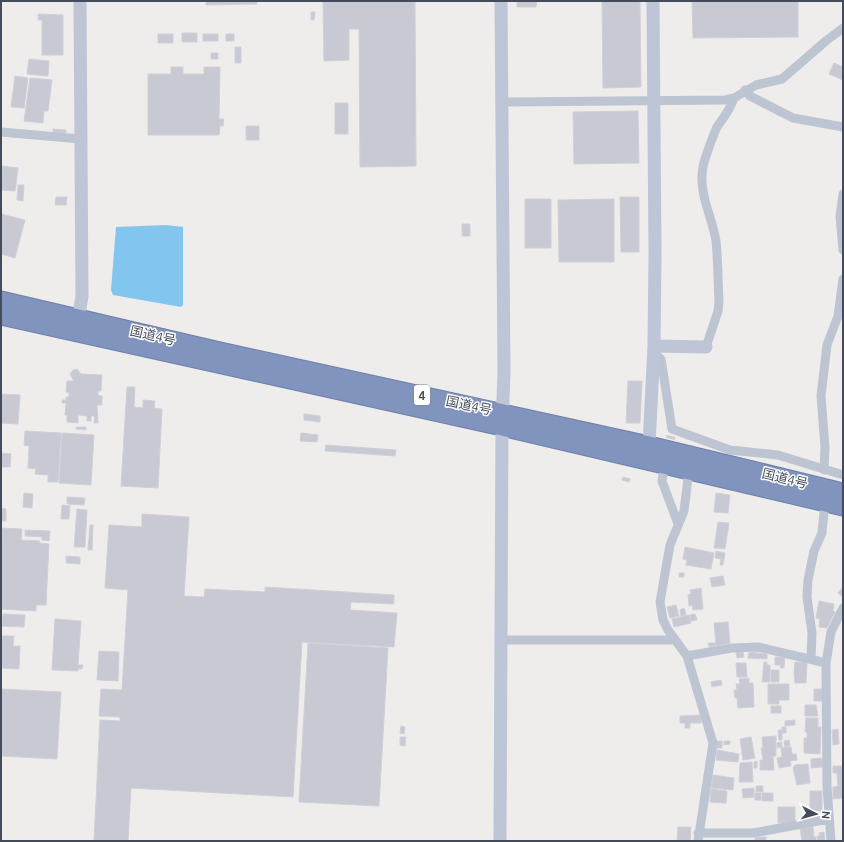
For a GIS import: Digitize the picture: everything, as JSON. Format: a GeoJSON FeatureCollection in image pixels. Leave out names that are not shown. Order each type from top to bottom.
{"type":"FeatureCollection","features":[{"type":"Feature","properties":{"kind":"highway","name":"国道4号"},"geometry":{"type":"LineString","coordinates":[[1,300],[77,325],[502,420],[689,470],[843,507]]}},
{"type":"Feature","properties":{"kind":"highway","name":"国道4号"},"geometry":{"type":"LineString","coordinates":[[1,316],[77,325]]}},
{"type":"Feature","properties":{"kind":"highway","name":"国道4号"},"geometry":{"type":"LineString","coordinates":[[502,420],[649,445],[843,492]]}},
{"type":"Feature","properties":{"kind":"street"},"geometry":{"type":"LineString","coordinates":[[77,325],[82,296],[80,1]]}},
{"type":"Feature","properties":{"kind":"street"},"geometry":{"type":"LineString","coordinates":[[500,841],[502,420],[501,1]]}},
{"type":"Feature","properties":{"kind":"street"},"geometry":{"type":"LineString","coordinates":[[649,445],[654,350],[656,254],[653,1]]}},
{"type":"Feature","properties":{"kind":"street"},"geometry":{"type":"LineString","coordinates":[[502,102],[718,100],[734,98],[745,90],[756,85],[782,79],[843,28]]}},
{"type":"Feature","properties":{"kind":"street"},"geometry":{"type":"LineString","coordinates":[[745,90],[750,96],[793,118],[843,127]]}},
{"type":"Feature","properties":{"kind":"street"},"geometry":{"type":"LineString","coordinates":[[654,350],[706,347],[718,311],[719,302],[716,242],[710,213],[702,192],[701,178],[703,166],[716,128],[729,112],[734,98]]}},
{"type":"Feature","properties":{"kind":"street"},"geometry":{"type":"LineString","coordinates":[[1,132],[81,139]]}},
{"type":"Feature","properties":{"kind":"street"},"geometry":{"type":"LineString","coordinates":[[843,194],[840,216],[843,250]]}},
{"type":"Feature","properties":{"kind":"street"},"geometry":{"type":"LineString","coordinates":[[824,470],[825,447],[821,396],[827,345],[838,316],[843,279]]}},
{"type":"Feature","properties":{"kind":"street"},"geometry":{"type":"LineString","coordinates":[[654,350],[661,359],[671,432],[730,450],[778,455],[843,475]]}},
{"type":"Feature","properties":{"kind":"street"},"geometry":{"type":"LineString","coordinates":[[689,470],[684,511],[670,544],[660,602],[663,620],[674,640],[687,656],[713,743],[705,802],[698,837],[753,837],[829,819]]}},
{"type":"Feature","properties":{"kind":"street"},"geometry":{"type":"LineString","coordinates":[[663,475],[662,481],[678,524]]}},
{"type":"Feature","properties":{"kind":"street"},"geometry":{"type":"LineString","coordinates":[[811,659],[812,634],[807,597],[808,580],[814,551],[822,533],[825,502]]}},
{"type":"Feature","properties":{"kind":"street"},"geometry":{"type":"LineString","coordinates":[[831,841],[829,819],[826,663],[831,632],[843,608]]}},
{"type":"Feature","properties":{"kind":"street"},"geometry":{"type":"LineString","coordinates":[[501,640],[674,640]]}},
{"type":"Feature","properties":{"kind":"street"},"geometry":{"type":"LineString","coordinates":[[687,656],[732,648],[758,647],[826,663]]}},
{"type":"Feature","properties":{"kind":"water"},"geometry":{"type":"Polygon","coordinates":[[[166,225],[183,227],[183,305],[181,307],[113,295],[111,290],[116,227],[166,225]]]}},
{"type":"Feature","properties":{"kind":"building"},"geometry":{"type":"Polygon","coordinates":[[[206,1],[257,1],[257,4],[206,5],[206,1]]]}},
{"type":"Feature","properties":{"kind":"building"},"geometry":{"type":"Polygon","coordinates":[[[323,1],[415,1],[416,166],[360,167],[359,29],[349,29],[349,60],[324,61],[323,1]]]}},
{"type":"Feature","properties":{"kind":"building"},"geometry":{"type":"Polygon","coordinates":[[[517,1],[537,1],[536,7],[517,7],[517,1]]]}},
{"type":"Feature","properties":{"kind":"building"},"geometry":{"type":"Polygon","coordinates":[[[602,1],[640,1],[641,87],[603,88],[602,1]]]}},
{"type":"Feature","properties":{"kind":"building"},"geometry":{"type":"Polygon","coordinates":[[[692,1],[798,1],[798,37],[693,38],[692,1]]]}},
{"type":"Feature","properties":{"kind":"building"},"geometry":{"type":"Polygon","coordinates":[[[311,12],[315,12],[314,20],[311,20],[311,12]]]}},
{"type":"Feature","properties":{"kind":"building"},"geometry":{"type":"Polygon","coordinates":[[[38,14],[63,15],[63,55],[42,55],[42,20],[38,20],[38,14]]]}},
{"type":"Feature","properties":{"kind":"building"},"geometry":{"type":"Polygon","coordinates":[[[182,33],[197,33],[197,42],[182,42],[182,33]]]}},
{"type":"Feature","properties":{"kind":"building"},"geometry":{"type":"Polygon","coordinates":[[[158,34],[173,34],[173,43],[158,43],[158,34]]]}},
{"type":"Feature","properties":{"kind":"building"},"geometry":{"type":"Polygon","coordinates":[[[203,34],[218,34],[218,41],[203,41],[203,34]]]}},
{"type":"Feature","properties":{"kind":"building"},"geometry":{"type":"Polygon","coordinates":[[[226,34],[234,34],[234,41],[226,41],[226,34]]]}},
{"type":"Feature","properties":{"kind":"building"},"geometry":{"type":"Polygon","coordinates":[[[235,47],[241,47],[241,63],[235,63],[235,47]]]}},
{"type":"Feature","properties":{"kind":"building"},"geometry":{"type":"Polygon","coordinates":[[[211,53],[218,53],[218,59],[211,59],[211,53]]]}},
{"type":"Feature","properties":{"kind":"building"},"geometry":{"type":"Polygon","coordinates":[[[29,59],[49,61],[48,76],[27,74],[29,59]]]}},
{"type":"Feature","properties":{"kind":"building"},"geometry":{"type":"Polygon","coordinates":[[[834,63],[843,67],[843,80],[829,74],[834,63]]]}},
{"type":"Feature","properties":{"kind":"building"},"geometry":{"type":"Polygon","coordinates":[[[171,67],[183,67],[183,74],[204,74],[204,67],[220,67],[219,119],[224,119],[223,126],[220,126],[219,135],[148,135],[148,74],[171,74],[171,67]]]}},
{"type":"Feature","properties":{"kind":"building"},"geometry":{"type":"Polygon","coordinates":[[[15,76],[28,78],[24,108],[11,107],[15,76]]]}},
{"type":"Feature","properties":{"kind":"building"},"geometry":{"type":"Polygon","coordinates":[[[30,78],[52,80],[48,111],[44,111],[43,123],[24,121],[30,78]]]}},
{"type":"Feature","properties":{"kind":"building"},"geometry":{"type":"Polygon","coordinates":[[[335,103],[348,103],[348,134],[335,134],[335,103]]]}},
{"type":"Feature","properties":{"kind":"building"},"geometry":{"type":"Polygon","coordinates":[[[638,111],[639,163],[574,164],[573,112],[638,111]]]}},
{"type":"Feature","properties":{"kind":"building"},"geometry":{"type":"Polygon","coordinates":[[[246,126],[259,126],[259,140],[246,140],[246,126]]]}},
{"type":"Feature","properties":{"kind":"building"},"geometry":{"type":"Polygon","coordinates":[[[53,129],[66,130],[66,133],[53,132],[53,129]]]}},
{"type":"Feature","properties":{"kind":"building"},"geometry":{"type":"Polygon","coordinates":[[[2,166],[18,168],[15,191],[1,190],[2,166]]]}},
{"type":"Feature","properties":{"kind":"building"},"geometry":{"type":"Polygon","coordinates":[[[18,185],[24,185],[23,201],[17,200],[18,185]]]}},
{"type":"Feature","properties":{"kind":"building"},"geometry":{"type":"Polygon","coordinates":[[[56,197],[67,197],[66,205],[55,205],[56,197]]]}},
{"type":"Feature","properties":{"kind":"building"},"geometry":{"type":"Polygon","coordinates":[[[620,197],[639,197],[639,252],[621,252],[620,197]]]}},
{"type":"Feature","properties":{"kind":"building"},"geometry":{"type":"Polygon","coordinates":[[[525,199],[551,199],[551,248],[525,248],[525,199]]]}},
{"type":"Feature","properties":{"kind":"building"},"geometry":{"type":"Polygon","coordinates":[[[614,199],[614,262],[559,262],[558,200],[614,199]]]}},
{"type":"Feature","properties":{"kind":"building"},"geometry":{"type":"Polygon","coordinates":[[[1,214],[25,220],[15,258],[1,254],[1,214]]]}},
{"type":"Feature","properties":{"kind":"building"},"geometry":{"type":"Polygon","coordinates":[[[462,224],[470,224],[470,236],[462,236],[462,224]]]}},
{"type":"Feature","properties":{"kind":"building"},"geometry":{"type":"Polygon","coordinates":[[[77,369],[81,374],[102,375],[101,391],[98,391],[98,395],[102,396],[102,405],[97,405],[98,423],[94,423],[95,416],[91,416],[91,421],[87,421],[87,416],[78,415],[78,423],[67,422],[67,415],[65,415],[66,403],[62,403],[62,400],[66,400],[66,397],[69,397],[69,393],[66,392],[67,381],[74,381],[70,374],[73,370],[77,369]]]}},
{"type":"Feature","properties":{"kind":"building"},"geometry":{"type":"Polygon","coordinates":[[[628,381],[642,381],[640,423],[626,423],[628,381]]]}},
{"type":"Feature","properties":{"kind":"building"},"geometry":{"type":"Polygon","coordinates":[[[127,387],[135,387],[134,407],[143,408],[143,400],[155,401],[154,408],[162,409],[158,488],[121,486],[127,387]]]}},
{"type":"Feature","properties":{"kind":"building"},"geometry":{"type":"Polygon","coordinates":[[[1,394],[20,395],[18,424],[1,423],[1,394]]]}},
{"type":"Feature","properties":{"kind":"building"},"geometry":{"type":"Polygon","coordinates":[[[304,414],[320,416],[320,422],[304,420],[304,414]]]}},
{"type":"Feature","properties":{"kind":"building"},"geometry":{"type":"Polygon","coordinates":[[[76,427],[86,427],[86,430],[76,429],[76,427]]]}},
{"type":"Feature","properties":{"kind":"building"},"geometry":{"type":"Polygon","coordinates":[[[25,431],[61,433],[58,482],[48,482],[48,475],[35,474],[36,469],[28,468],[29,446],[24,445],[25,431]]]}},
{"type":"Feature","properties":{"kind":"building"},"geometry":{"type":"Polygon","coordinates":[[[62,433],[94,435],[91,485],[59,483],[62,433]]]}},
{"type":"Feature","properties":{"kind":"building"},"geometry":{"type":"Polygon","coordinates":[[[301,433],[318,435],[317,442],[300,441],[301,433]]]}},
{"type":"Feature","properties":{"kind":"building"},"geometry":{"type":"Polygon","coordinates":[[[326,445],[396,450],[395,456],[325,451],[326,445]]]}},
{"type":"Feature","properties":{"kind":"building"},"geometry":{"type":"Polygon","coordinates":[[[1,453],[11,454],[10,467],[1,467],[1,453]]]}},
{"type":"Feature","properties":{"kind":"building"},"geometry":{"type":"Polygon","coordinates":[[[623,477],[630,479],[629,482],[622,480],[623,477]]]}},
{"type":"Feature","properties":{"kind":"building"},"geometry":{"type":"Polygon","coordinates":[[[24,493],[33,494],[32,508],[23,507],[24,493]]]}},
{"type":"Feature","properties":{"kind":"building"},"geometry":{"type":"Polygon","coordinates":[[[716,493],[730,495],[728,513],[714,512],[716,493]]]}},
{"type":"Feature","properties":{"kind":"building"},"geometry":{"type":"Polygon","coordinates":[[[67,497],[85,498],[84,505],[67,504],[67,497]]]}},
{"type":"Feature","properties":{"kind":"building"},"geometry":{"type":"Polygon","coordinates":[[[62,505],[70,506],[69,519],[61,519],[62,505]]]}},
{"type":"Feature","properties":{"kind":"building"},"geometry":{"type":"Polygon","coordinates":[[[1,508],[6,509],[6,521],[1,521],[1,508]]]}},
{"type":"Feature","properties":{"kind":"building"},"geometry":{"type":"Polygon","coordinates":[[[77,509],[87,510],[85,547],[74,547],[77,509]]]}},
{"type":"Feature","properties":{"kind":"building"},"geometry":{"type":"Polygon","coordinates":[[[142,514],[189,517],[184,596],[204,597],[205,589],[265,592],[265,587],[394,595],[394,604],[351,602],[350,610],[397,613],[394,647],[302,642],[293,797],[131,788],[128,841],[94,841],[100,720],[120,721],[120,717],[99,716],[101,689],[122,690],[128,590],[105,588],[109,525],[142,527],[142,514]]]}},
{"type":"Feature","properties":{"kind":"building"},"geometry":{"type":"Polygon","coordinates":[[[718,522],[729,523],[725,549],[714,548],[718,522]]]}},
{"type":"Feature","properties":{"kind":"building"},"geometry":{"type":"Polygon","coordinates":[[[90,525],[93,525],[92,550],[88,550],[90,525]]]}},
{"type":"Feature","properties":{"kind":"building"},"geometry":{"type":"Polygon","coordinates":[[[2,528],[22,529],[21,540],[40,541],[39,543],[49,544],[46,605],[36,605],[36,611],[1,609],[2,528]]]}},
{"type":"Feature","properties":{"kind":"building"},"geometry":{"type":"Polygon","coordinates":[[[25,530],[50,531],[49,541],[42,540],[42,537],[25,536],[25,530]]]}},
{"type":"Feature","properties":{"kind":"building"},"geometry":{"type":"Polygon","coordinates":[[[685,547],[714,553],[711,569],[686,565],[687,560],[683,559],[685,547]]]}},
{"type":"Feature","properties":{"kind":"building"},"geometry":{"type":"Polygon","coordinates":[[[716,551],[725,553],[723,565],[720,565],[721,559],[715,558],[716,551]]]}},
{"type":"Feature","properties":{"kind":"building"},"geometry":{"type":"Polygon","coordinates":[[[66,556],[80,557],[80,564],[66,563],[66,556]]]}},
{"type":"Feature","properties":{"kind":"building"},"geometry":{"type":"Polygon","coordinates":[[[679,573],[684,573],[684,577],[679,577],[679,573]]]}},
{"type":"Feature","properties":{"kind":"building"},"geometry":{"type":"Polygon","coordinates":[[[723,576],[725,585],[712,587],[710,578],[723,576]]]}},
{"type":"Feature","properties":{"kind":"building"},"geometry":{"type":"Polygon","coordinates":[[[843,587],[843,597],[838,593],[843,587]]]}},
{"type":"Feature","properties":{"kind":"building"},"geometry":{"type":"Polygon","coordinates":[[[701,588],[703,609],[693,610],[692,605],[689,606],[688,595],[691,594],[690,590],[701,588]]]}},
{"type":"Feature","properties":{"kind":"building"},"geometry":{"type":"Polygon","coordinates":[[[819,601],[834,604],[833,611],[835,612],[827,628],[819,627],[820,619],[816,618],[819,601]]]}},
{"type":"Feature","properties":{"kind":"building"},"geometry":{"type":"Polygon","coordinates":[[[676,605],[679,616],[670,618],[667,607],[676,605]]]}},
{"type":"Feature","properties":{"kind":"building"},"geometry":{"type":"Polygon","coordinates":[[[684,608],[686,615],[681,616],[680,610],[684,608]]]}},
{"type":"Feature","properties":{"kind":"building"},"geometry":{"type":"Polygon","coordinates":[[[3,614],[25,615],[24,627],[2,626],[3,614]]]}},
{"type":"Feature","properties":{"kind":"building"},"geometry":{"type":"Polygon","coordinates":[[[695,614],[697,620],[691,621],[690,615],[695,614]]]}},
{"type":"Feature","properties":{"kind":"building"},"geometry":{"type":"Polygon","coordinates":[[[689,615],[691,623],[674,627],[672,619],[689,615]]]}},
{"type":"Feature","properties":{"kind":"building"},"geometry":{"type":"Polygon","coordinates":[[[55,619],[81,621],[78,665],[83,665],[82,669],[78,669],[78,671],[52,670],[55,619]]]}},
{"type":"Feature","properties":{"kind":"building"},"geometry":{"type":"Polygon","coordinates":[[[728,622],[730,643],[709,647],[708,643],[716,643],[714,623],[728,622]]]}},
{"type":"Feature","properties":{"kind":"building"},"geometry":{"type":"Polygon","coordinates":[[[1,636],[14,636],[13,646],[20,646],[19,669],[1,668],[1,636]]]}},
{"type":"Feature","properties":{"kind":"building"},"geometry":{"type":"Polygon","coordinates":[[[308,643],[388,648],[379,806],[299,802],[308,643]]]}},
{"type":"Feature","properties":{"kind":"building"},"geometry":{"type":"Polygon","coordinates":[[[99,651],[119,652],[118,681],[97,680],[99,651]]]}},
{"type":"Feature","properties":{"kind":"building"},"geometry":{"type":"Polygon","coordinates":[[[736,652],[743,652],[744,657],[737,658],[736,652]]]}},
{"type":"Feature","properties":{"kind":"building"},"geometry":{"type":"Polygon","coordinates":[[[749,652],[767,654],[767,659],[748,658],[749,652]]]}},
{"type":"Feature","properties":{"kind":"building"},"geometry":{"type":"Polygon","coordinates":[[[775,657],[785,657],[784,668],[780,668],[781,665],[775,665],[775,657]]]}},
{"type":"Feature","properties":{"kind":"building"},"geometry":{"type":"Polygon","coordinates":[[[764,662],[767,662],[767,665],[770,665],[770,682],[762,682],[764,662]]]}},
{"type":"Feature","properties":{"kind":"building"},"geometry":{"type":"Polygon","coordinates":[[[795,662],[807,662],[806,683],[795,683],[795,662]]]}},
{"type":"Feature","properties":{"kind":"building"},"geometry":{"type":"Polygon","coordinates":[[[736,663],[746,663],[747,677],[737,677],[736,663]]]}},
{"type":"Feature","properties":{"kind":"building"},"geometry":{"type":"Polygon","coordinates":[[[771,670],[779,670],[779,682],[771,682],[771,670]]]}},
{"type":"Feature","properties":{"kind":"building"},"geometry":{"type":"Polygon","coordinates":[[[749,678],[749,683],[753,683],[754,707],[738,708],[734,690],[737,690],[736,684],[740,684],[739,679],[749,678]]]}},
{"type":"Feature","properties":{"kind":"building"},"geometry":{"type":"Polygon","coordinates":[[[721,680],[722,685],[712,687],[711,682],[721,680]]]}},
{"type":"Feature","properties":{"kind":"building"},"geometry":{"type":"Polygon","coordinates":[[[768,684],[789,684],[789,700],[779,700],[779,704],[768,704],[768,684]]]}},
{"type":"Feature","properties":{"kind":"building"},"geometry":{"type":"Polygon","coordinates":[[[1,689],[61,692],[57,759],[1,756],[1,689]]]}},
{"type":"Feature","properties":{"kind":"building"},"geometry":{"type":"Polygon","coordinates":[[[814,689],[823,689],[822,701],[814,701],[814,689]]]}},
{"type":"Feature","properties":{"kind":"building"},"geometry":{"type":"Polygon","coordinates":[[[805,705],[816,705],[818,716],[805,716],[805,705]]]}},
{"type":"Feature","properties":{"kind":"building"},"geometry":{"type":"Polygon","coordinates":[[[771,706],[781,706],[781,713],[771,713],[771,706]]]}},
{"type":"Feature","properties":{"kind":"building"},"geometry":{"type":"Polygon","coordinates":[[[701,715],[701,723],[690,723],[690,728],[685,728],[685,723],[680,723],[680,716],[701,715]]]}},
{"type":"Feature","properties":{"kind":"building"},"geometry":{"type":"Polygon","coordinates":[[[806,718],[818,718],[818,727],[821,727],[820,754],[804,753],[804,738],[807,738],[807,732],[805,732],[806,718]]]}},
{"type":"Feature","properties":{"kind":"building"},"geometry":{"type":"Polygon","coordinates":[[[795,720],[795,725],[785,726],[785,721],[795,720]]]}},
{"type":"Feature","properties":{"kind":"building"},"geometry":{"type":"Polygon","coordinates":[[[401,726],[405,727],[404,734],[400,733],[401,726]]]}},
{"type":"Feature","properties":{"kind":"building"},"geometry":{"type":"Polygon","coordinates":[[[782,727],[786,727],[786,733],[782,733],[782,727]]]}},
{"type":"Feature","properties":{"kind":"building"},"geometry":{"type":"Polygon","coordinates":[[[838,729],[839,744],[833,745],[832,730],[838,729]]]}},
{"type":"Feature","properties":{"kind":"building"},"geometry":{"type":"Polygon","coordinates":[[[778,730],[782,730],[782,740],[779,740],[778,730]]]}},
{"type":"Feature","properties":{"kind":"building"},"geometry":{"type":"Polygon","coordinates":[[[776,736],[776,756],[773,756],[774,770],[760,770],[760,760],[763,760],[761,748],[763,748],[762,737],[776,736]]]}},
{"type":"Feature","properties":{"kind":"building"},"geometry":{"type":"Polygon","coordinates":[[[400,737],[406,737],[405,746],[400,745],[400,737]]]}},
{"type":"Feature","properties":{"kind":"building"},"geometry":{"type":"Polygon","coordinates":[[[751,737],[755,758],[743,760],[740,739],[751,737]]]}},
{"type":"Feature","properties":{"kind":"building"},"geometry":{"type":"Polygon","coordinates":[[[789,740],[790,746],[785,747],[784,741],[789,740]]]}},
{"type":"Feature","properties":{"kind":"building"},"geometry":{"type":"Polygon","coordinates":[[[716,741],[722,741],[722,748],[716,748],[716,741]]]}},
{"type":"Feature","properties":{"kind":"building"},"geometry":{"type":"Polygon","coordinates":[[[724,741],[730,741],[730,744],[724,745],[724,741]]]}},
{"type":"Feature","properties":{"kind":"building"},"geometry":{"type":"Polygon","coordinates":[[[782,742],[782,747],[777,748],[777,743],[782,742]]]}},
{"type":"Feature","properties":{"kind":"building"},"geometry":{"type":"Polygon","coordinates":[[[791,747],[792,754],[796,754],[797,760],[790,761],[791,766],[779,768],[777,758],[782,757],[781,748],[791,747]]]}},
{"type":"Feature","properties":{"kind":"building"},"geometry":{"type":"Polygon","coordinates":[[[717,750],[739,754],[738,762],[716,760],[717,750]]]}},
{"type":"Feature","properties":{"kind":"building"},"geometry":{"type":"Polygon","coordinates":[[[822,758],[823,767],[811,768],[811,759],[822,758]]]}},
{"type":"Feature","properties":{"kind":"building"},"geometry":{"type":"Polygon","coordinates":[[[757,761],[757,768],[754,768],[754,762],[757,761]]]}},
{"type":"Feature","properties":{"kind":"building"},"geometry":{"type":"Polygon","coordinates":[[[752,762],[753,782],[739,782],[740,763],[752,762]]]}},
{"type":"Feature","properties":{"kind":"building"},"geometry":{"type":"Polygon","coordinates":[[[808,764],[810,783],[797,785],[793,768],[795,765],[808,764]]]}},
{"type":"Feature","properties":{"kind":"building"},"geometry":{"type":"Polygon","coordinates":[[[833,766],[843,766],[843,798],[833,799],[833,787],[838,786],[837,773],[833,773],[833,766]]]}},
{"type":"Feature","properties":{"kind":"building"},"geometry":{"type":"Polygon","coordinates":[[[713,775],[734,778],[733,790],[711,788],[713,775]]]}},
{"type":"Feature","properties":{"kind":"building"},"geometry":{"type":"Polygon","coordinates":[[[756,786],[763,786],[763,792],[756,792],[756,786]]]}},
{"type":"Feature","properties":{"kind":"building"},"geometry":{"type":"Polygon","coordinates":[[[754,788],[754,797],[743,798],[742,789],[754,788]]]}},
{"type":"Feature","properties":{"kind":"building"},"geometry":{"type":"Polygon","coordinates":[[[711,789],[727,791],[726,803],[710,802],[711,789]]]}},
{"type":"Feature","properties":{"kind":"building"},"geometry":{"type":"Polygon","coordinates":[[[810,791],[822,791],[822,811],[810,811],[810,791]]]}},
{"type":"Feature","properties":{"kind":"building"},"geometry":{"type":"Polygon","coordinates":[[[755,793],[761,793],[761,800],[755,800],[755,793]]]}},
{"type":"Feature","properties":{"kind":"building"},"geometry":{"type":"Polygon","coordinates":[[[762,793],[773,793],[773,801],[762,801],[762,793]]]}},
{"type":"Feature","properties":{"kind":"building"},"geometry":{"type":"Polygon","coordinates":[[[778,807],[795,807],[795,823],[778,823],[778,807]]]}},
{"type":"Feature","properties":{"kind":"building"},"geometry":{"type":"Polygon","coordinates":[[[678,827],[691,827],[690,841],[677,841],[678,827]]]}},
{"type":"Feature","properties":{"kind":"building"},"geometry":{"type":"Polygon","coordinates":[[[813,827],[816,841],[802,841],[800,828],[813,827]]]}},
{"type":"Feature","properties":{"kind":"building"},"geometry":{"type":"Polygon","coordinates":[[[824,832],[825,841],[818,841],[817,836],[820,836],[819,833],[824,832]]]}},
{"type":"Feature","properties":{"kind":"building"},"geometry":{"type":"Polygon","coordinates":[[[755,837],[766,837],[766,841],[755,841],[755,837]]]}},
{"type":"Feature","properties":{"kind":"tunnel"},"geometry":{"type":"LineString","coordinates":[[667,452],[671,436]]}}]}
